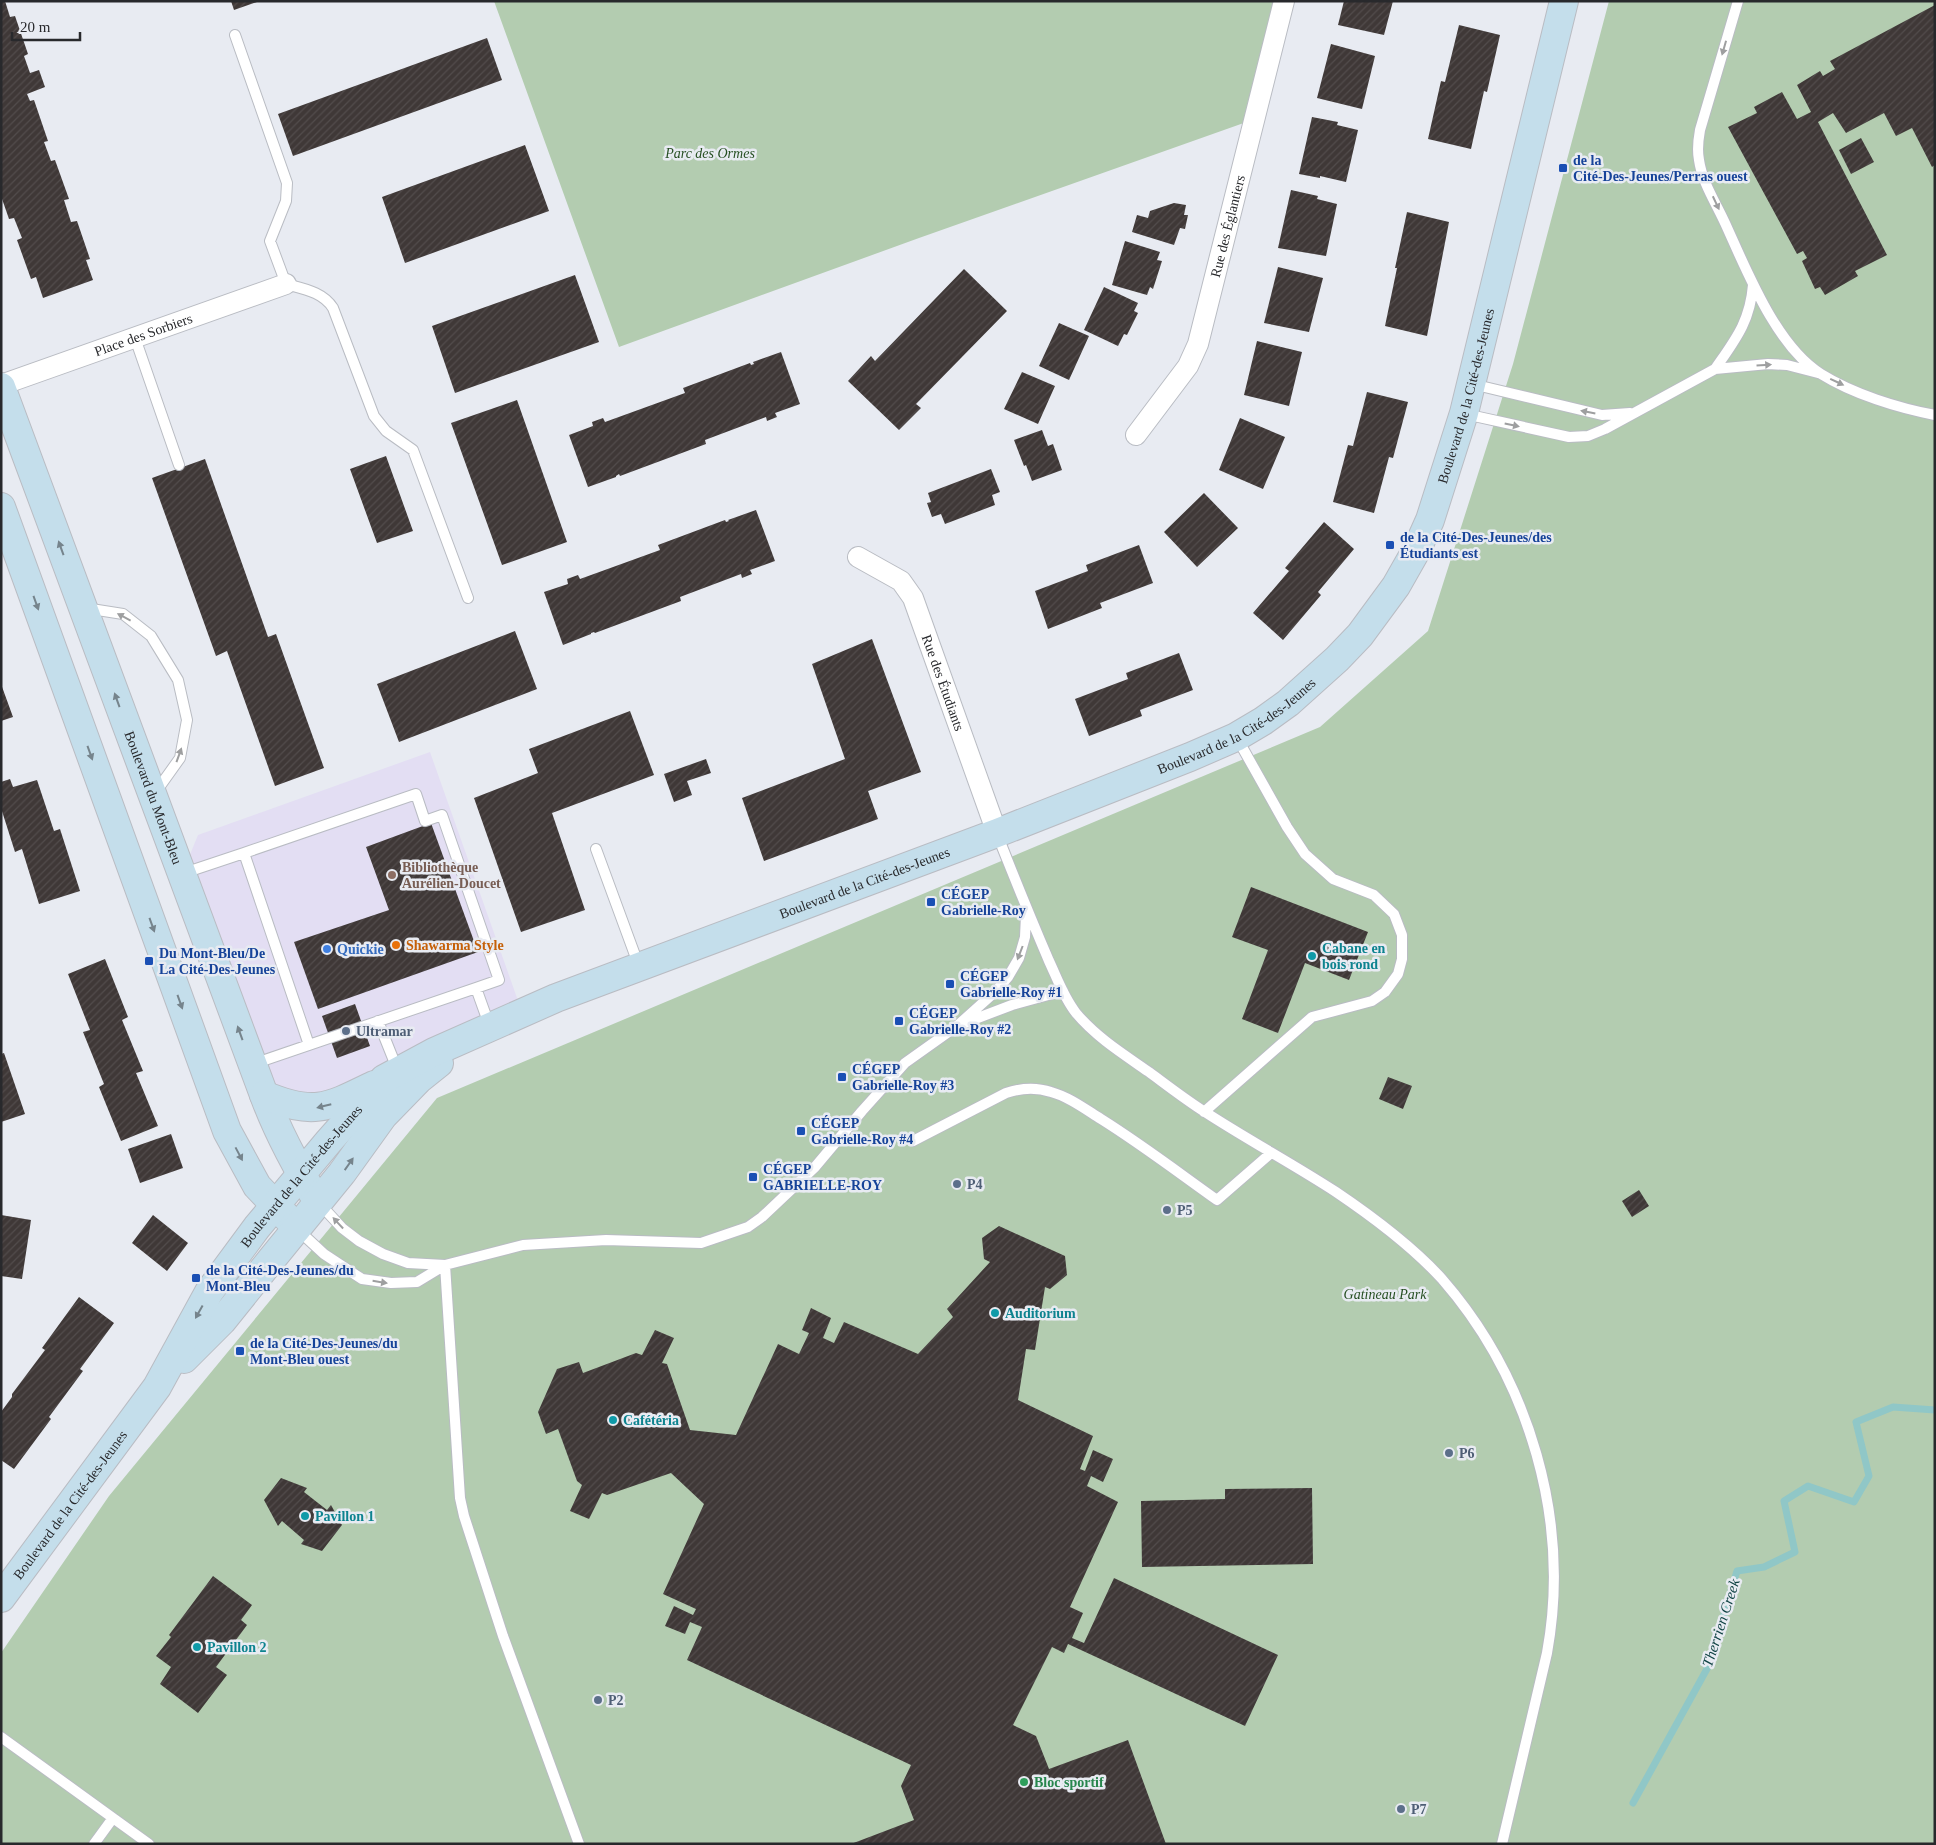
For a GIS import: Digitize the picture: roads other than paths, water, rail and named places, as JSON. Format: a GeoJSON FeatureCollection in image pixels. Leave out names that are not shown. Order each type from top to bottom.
{"type":"FeatureCollection","features":[{"type":"Feature","properties":{"kind":"street","name":"Rue des Églantiers"},"geometry":{"type":"LineString","coordinates":[[1136,435],[1188,366],[1198,344],[1284,1]]}},
{"type":"Feature","properties":{"kind":"street","name":"Boulevard de la Cité-des-Jeunes"},"geometry":{"type":"LineString","coordinates":[[1,1598],[157,1387],[210,1292],[274,1206],[391,1076],[434,1052],[482,1032],[522,1012],[638,966],[997,833],[1236,737],[1288,703],[1354,641],[1379,611],[1396,586],[1417,549],[1430,520],[1472,384],[1564,1]]}},
{"type":"Feature","properties":{"kind":"street","name":"Place des Sorbiers"},"geometry":{"type":"LineString","coordinates":[[1,386],[286,284]]}},
{"type":"Feature","properties":{"kind":"street","name":"Boulevard du Mont-Bleu"},"geometry":{"type":"LineString","coordinates":[[1,386],[272,1117],[301,1174],[318,1202]]}},
{"type":"Feature","properties":{"kind":"street"},"geometry":{"type":"LineString","coordinates":[[1,507],[227,1131],[257,1186],[297,1228]]}},
{"type":"Feature","properties":{"kind":"street","name":"Rue des Étudiants"},"geometry":{"type":"LineString","coordinates":[[858,557],[901,581],[913,598],[997,833]]}},
{"type":"Feature","properties":{"kind":"street","name":"Boulevard de la Cité-des-Jeunes"},"geometry":{"type":"LineString","coordinates":[[157,1387],[222,1320],[342,1173],[383,1116],[419,1078],[482,1032]]}},
{"type":"Feature","properties":{"kind":"street"},"geometry":{"type":"LineString","coordinates":[[264,1096],[303,1108],[318,1108],[349,1097],[391,1076]]}},
{"type":"Feature","properties":{"kind":"lane"},"geometry":{"type":"LineString","coordinates":[[1738,1],[1697,146],[1699,162],[1707,186],[1753,285],[1790,346],[1821,374]]}},
{"type":"Feature","properties":{"kind":"lane"},"geometry":{"type":"LineString","coordinates":[[235,35],[287,183],[288,193],[286,201],[270,241],[286,284],[316,293],[328,300],[333,308],[374,416],[386,431],[412,450],[468,598]]}},
{"type":"Feature","properties":{"kind":"lane"},"geometry":{"type":"LineString","coordinates":[[1715,369],[1745,323],[1752,302],[1753,285]]}},
{"type":"Feature","properties":{"kind":"lane"},"geometry":{"type":"LineString","coordinates":[[135,338],[179,465]]}},
{"type":"Feature","properties":{"kind":"lane"},"geometry":{"type":"LineString","coordinates":[[1464,413],[1569,437],[1588,436],[1606,429],[1715,369],[1768,364],[1787,365],[1821,374],[1862,394],[1892,405],[1935,415]]}},
{"type":"Feature","properties":{"kind":"lane"},"geometry":{"type":"LineString","coordinates":[[1472,384],[1602,415],[1636,412]]}},
{"type":"Feature","properties":{"kind":"lane"},"geometry":{"type":"LineString","coordinates":[[83,608],[122,614],[151,636],[178,680],[187,720],[180,758],[153,796]]}},
{"type":"Feature","properties":{"kind":"lane"},"geometry":{"type":"LineString","coordinates":[[1204,1112],[1312,1017],[1372,1001],[1385,992],[1398,974],[1402,959],[1402,935],[1394,914],[1374,895],[1333,879],[1305,854],[1287,827],[1236,737]]}},
{"type":"Feature","properties":{"kind":"lane"},"geometry":{"type":"LineString","coordinates":[[182,874],[416,794],[425,821],[442,815],[499,980],[252,1064]]}},
{"type":"Feature","properties":{"kind":"lane"},"geometry":{"type":"LineString","coordinates":[[997,833],[1026,909],[1063,991],[1074,1010],[1102,1039],[1204,1112],[1335,1192],[1416,1254],[1442,1279],[1464,1307],[1495,1354],[1522,1410],[1532,1439],[1542,1475],[1553,1538],[1553,1603],[1547,1653],[1502,1844]]}},
{"type":"Feature","properties":{"kind":"lane"},"geometry":{"type":"LineString","coordinates":[[596,849],[638,966]]}},
{"type":"Feature","properties":{"kind":"lane"},"geometry":{"type":"LineString","coordinates":[[244,853],[310,1045]]}},
{"type":"Feature","properties":{"kind":"lane"},"geometry":{"type":"LineString","coordinates":[[318,1202],[342,1228],[359,1241],[384,1254],[408,1263],[445,1265],[523,1245],[606,1240],[702,1243],[748,1227],[762,1217],[815,1167],[905,1063],[957,1026],[996,991],[1014,967],[1023,948],[1026,909]]}},
{"type":"Feature","properties":{"kind":"lane"},"geometry":{"type":"LineString","coordinates":[[476,988],[482,1032]]}},
{"type":"Feature","properties":{"kind":"lane"},"geometry":{"type":"LineString","coordinates":[[957,1026],[1012,1006],[1063,991]]}},
{"type":"Feature","properties":{"kind":"lane"},"geometry":{"type":"LineString","coordinates":[[378,1021],[391,1076]]}},
{"type":"Feature","properties":{"kind":"lane"},"geometry":{"type":"LineString","coordinates":[[912,1141],[1006,1093],[1017,1090],[1039,1089],[1072,1101],[1114,1127],[1217,1200],[1271,1153]]}},
{"type":"Feature","properties":{"kind":"lane"},"geometry":{"type":"LineString","coordinates":[[297,1228],[324,1254],[362,1279],[392,1283],[418,1282],[445,1265]]}},
{"type":"Feature","properties":{"kind":"lane"},"geometry":{"type":"LineString","coordinates":[[445,1265],[460,1498],[464,1516],[503,1636],[579,1844]]}},
{"type":"Feature","properties":{"kind":"lane"},"geometry":{"type":"LineString","coordinates":[[1,1737],[149,1844]]}},
{"type":"Feature","properties":{"kind":"lane"},"geometry":{"type":"LineString","coordinates":[[94,1844],[113,1818]]}},
{"type":"Feature","properties":{"kind":"waterway","name":"Therrien Creek"},"geometry":{"type":"LineString","coordinates":[[1633,1803],[1708,1667],[1737,1571],[1764,1567],[1795,1552],[1784,1501],[1808,1486],[1854,1502],[1869,1476],[1856,1422],[1893,1407],[1935,1410]]}},
{"type":"Feature","properties":{"kind":"place","name":"de la Cité-Des-Jeunes/Perras ouest"},"geometry":{"type":"Point","coordinates":[1563,168]}},
{"type":"Feature","properties":{"kind":"place","name":"de la Cité-Des-Jeunes/des Étudiants est"},"geometry":{"type":"Point","coordinates":[1390,545]}},
{"type":"Feature","properties":{"kind":"place","name":"Bibliothèque Aurélien-Doucet"},"geometry":{"type":"Point","coordinates":[392,875]}},
{"type":"Feature","properties":{"kind":"place","name":"CÉGEP Gabrielle-Roy"},"geometry":{"type":"Point","coordinates":[931,902]}},
{"type":"Feature","properties":{"kind":"place","name":"Shawarma Style"},"geometry":{"type":"Point","coordinates":[396,945]}},
{"type":"Feature","properties":{"kind":"place","name":"Quickie"},"geometry":{"type":"Point","coordinates":[327,949]}},
{"type":"Feature","properties":{"kind":"place","name":"Cabane en bois rond"},"geometry":{"type":"Point","coordinates":[1312,956]}},
{"type":"Feature","properties":{"kind":"place","name":"Du Mont-Bleu/De La Cité-Des-Jeunes"},"geometry":{"type":"Point","coordinates":[149,961]}},
{"type":"Feature","properties":{"kind":"place","name":"CÉGEP Gabrielle-Roy #1"},"geometry":{"type":"Point","coordinates":[950,984]}},
{"type":"Feature","properties":{"kind":"place","name":"CÉGEP Gabrielle-Roy #2"},"geometry":{"type":"Point","coordinates":[899,1021]}},
{"type":"Feature","properties":{"kind":"place","name":"Ultramar"},"geometry":{"type":"Point","coordinates":[346,1031]}},
{"type":"Feature","properties":{"kind":"place","name":"CÉGEP Gabrielle-Roy #3"},"geometry":{"type":"Point","coordinates":[842,1077]}},
{"type":"Feature","properties":{"kind":"place","name":"CÉGEP Gabrielle-Roy #4"},"geometry":{"type":"Point","coordinates":[801,1131]}},
{"type":"Feature","properties":{"kind":"place","name":"CÉGEP GABRIELLE-ROY"},"geometry":{"type":"Point","coordinates":[753,1177]}},
{"type":"Feature","properties":{"kind":"place","name":"P4"},"geometry":{"type":"Point","coordinates":[957,1184]}},
{"type":"Feature","properties":{"kind":"place","name":"P5"},"geometry":{"type":"Point","coordinates":[1167,1210]}},
{"type":"Feature","properties":{"kind":"place","name":"de la Cité-Des-Jeunes/du Mont-Bleu"},"geometry":{"type":"Point","coordinates":[196,1278]}},
{"type":"Feature","properties":{"kind":"place","name":"Auditorium"},"geometry":{"type":"Point","coordinates":[995,1313]}},
{"type":"Feature","properties":{"kind":"place","name":"de la Cité-Des-Jeunes/du Mont-Bleu ouest"},"geometry":{"type":"Point","coordinates":[240,1351]}},
{"type":"Feature","properties":{"kind":"place","name":"Cafétéria"},"geometry":{"type":"Point","coordinates":[613,1420]}},
{"type":"Feature","properties":{"kind":"place","name":"P6"},"geometry":{"type":"Point","coordinates":[1449,1453]}},
{"type":"Feature","properties":{"kind":"place","name":"Pavillon 1"},"geometry":{"type":"Point","coordinates":[305,1516]}},
{"type":"Feature","properties":{"kind":"place","name":"Pavillon 2"},"geometry":{"type":"Point","coordinates":[197,1647]}},
{"type":"Feature","properties":{"kind":"place","name":"P2"},"geometry":{"type":"Point","coordinates":[598,1700]}},
{"type":"Feature","properties":{"kind":"place","name":"Bloc sportif"},"geometry":{"type":"Point","coordinates":[1024,1782]}},
{"type":"Feature","properties":{"kind":"place","name":"P7"},"geometry":{"type":"Point","coordinates":[1401,1809]}},
{"type":"Feature","properties":{"kind":"park label","name":"Parc des Ormes"},"geometry":{"type":"Point","coordinates":[710,153]}},
{"type":"Feature","properties":{"kind":"park label","name":"Gatineau Park"},"geometry":{"type":"Point","coordinates":[1385,1294]}}]}
